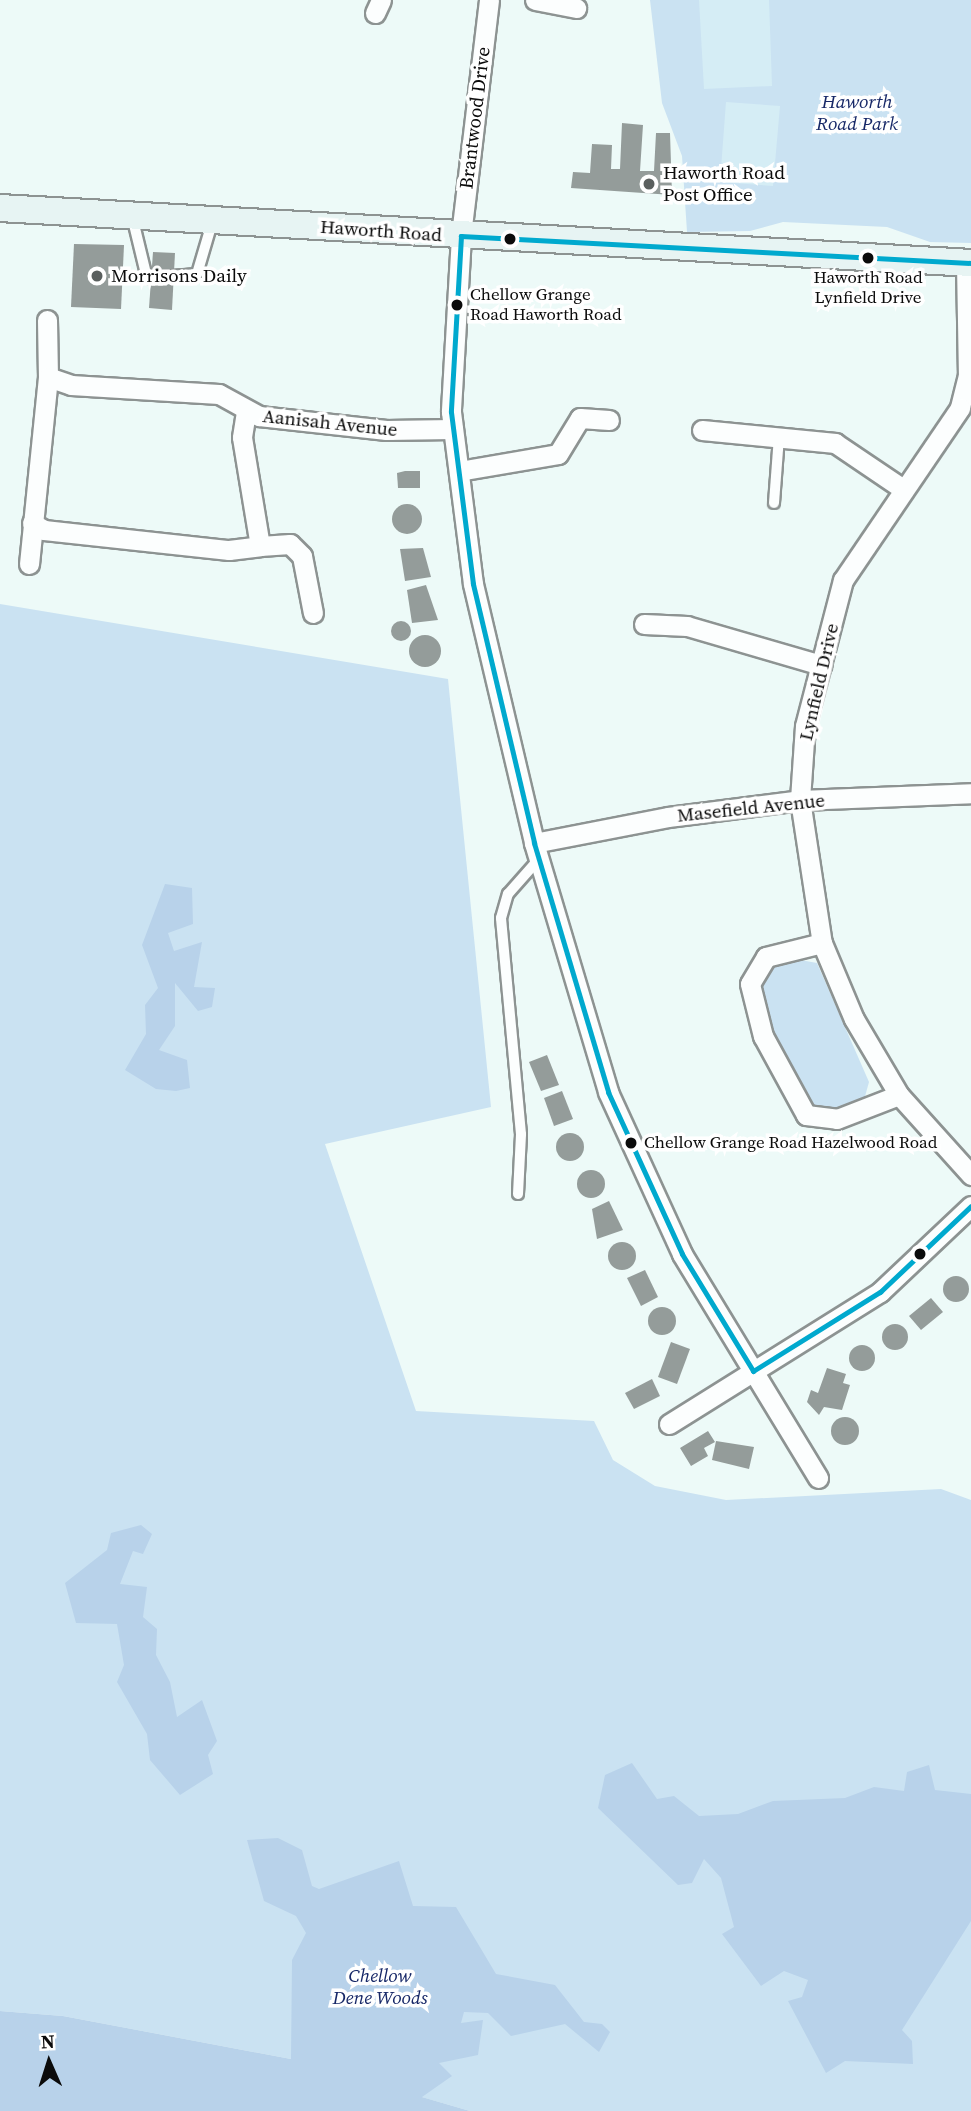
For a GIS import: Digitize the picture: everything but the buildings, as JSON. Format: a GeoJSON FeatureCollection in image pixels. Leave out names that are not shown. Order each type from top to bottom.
{"type":"FeatureCollection","features":[{"type":"Feature","properties":{"kind":"main road","name":"Haworth Road"},"geometry":{"type":"LineString","coordinates":[[0,208],[969,263]]}},
{"type":"Feature","properties":{"kind":"street","name":"Brantwood Drive"},"geometry":{"type":"LineString","coordinates":[[489,0],[461,236],[453,429],[473,584],[536,851],[608,1092],[682,1254],[818,1478]]}},
{"type":"Feature","properties":{"kind":"street"},"geometry":{"type":"LineString","coordinates":[[535,0],[576,8]]}},
{"type":"Feature","properties":{"kind":"street","name":"Lynfield Drive"},"geometry":{"type":"LineString","coordinates":[[969,263],[966,413],[900,487],[843,580],[805,726],[800,800],[822,943],[854,1019],[899,1095],[971,1175]]}},
{"type":"Feature","properties":{"kind":"street"},"geometry":{"type":"LineString","coordinates":[[29,564],[48,377],[47,320]]}},
{"type":"Feature","properties":{"kind":"street","name":"Aanisah Avenue"},"geometry":{"type":"LineString","coordinates":[[48,377],[71,385],[219,394],[246,411],[365,429],[453,429]]}},
{"type":"Feature","properties":{"kind":"street"},"geometry":{"type":"LineString","coordinates":[[246,411],[242,437],[260,545]]}},
{"type":"Feature","properties":{"kind":"street"},"geometry":{"type":"LineString","coordinates":[[459,471],[558,454],[580,418],[609,420]]}},
{"type":"Feature","properties":{"kind":"street"},"geometry":{"type":"LineString","coordinates":[[702,430],[835,443],[900,487]]}},
{"type":"Feature","properties":{"kind":"street"},"geometry":{"type":"LineString","coordinates":[[32,523],[44,530],[229,550],[290,544],[302,556],[313,613]]}},
{"type":"Feature","properties":{"kind":"street"},"geometry":{"type":"LineString","coordinates":[[644,624],[687,626],[821,665]]}},
{"type":"Feature","properties":{"kind":"street","name":"Masefield Avenue"},"geometry":{"type":"LineString","coordinates":[[536,851],[668,817],[800,800],[971,793]]}},
{"type":"Feature","properties":{"kind":"street"},"geometry":{"type":"LineString","coordinates":[[822,943],[765,957],[750,984],[763,1036],[806,1115],[837,1119],[899,1095]]}},
{"type":"Feature","properties":{"kind":"street"},"geometry":{"type":"LineString","coordinates":[[669,1424],[880,1292],[971,1206]]}},
{"type":"Feature","properties":{"kind":"lane"},"geometry":{"type":"LineString","coordinates":[[131,214],[147,278],[197,274],[214,219]]}},
{"type":"Feature","properties":{"kind":"lane"},"geometry":{"type":"LineString","coordinates":[[775,503],[779,437]]}},
{"type":"Feature","properties":{"kind":"lane"},"geometry":{"type":"LineString","coordinates":[[518,1194],[522,1134],[501,918],[508,894],[536,851]]}},
{"type":"Feature","properties":{"kind":"green space","name":"Haworth Road Park"},"geometry":{"type":"Polygon","coordinates":[[[650,0],[971,0],[971,243],[930,242],[887,227],[783,222],[750,231],[687,232],[682,156],[662,103],[650,0]]]}},
{"type":"Feature","properties":{"kind":"green space"},"geometry":{"type":"Polygon","coordinates":[[[0,604],[448,679],[491,1107],[325,1144],[416,1411],[594,1421],[613,1460],[655,1486],[726,1500],[941,1489],[971,1500],[971,2111],[470,2111],[291,2059],[63,2016],[0,2011],[0,604]]]}},
{"type":"Feature","properties":{"kind":"green space"},"geometry":{"type":"Polygon","coordinates":[[[165,884],[192,888],[193,924],[168,933],[174,951],[202,942],[194,987],[215,988],[212,1007],[198,1011],[175,983],[175,1026],[159,1050],[187,1060],[190,1088],[176,1091],[156,1089],[125,1070],[146,1034],[145,1005],[158,988],[142,945],[165,884]]]}},
{"type":"Feature","properties":{"kind":"green space"},"geometry":{"type":"Polygon","coordinates":[[[795,959],[817,963],[869,1082],[864,1100],[835,1112],[811,1108],[772,1033],[759,986],[773,965],[795,959]]]}},
{"type":"Feature","properties":{"kind":"green space"},"geometry":{"type":"Polygon","coordinates":[[[141,1525],[152,1534],[143,1554],[133,1551],[120,1584],[147,1587],[143,1617],[157,1629],[156,1655],[170,1682],[177,1717],[202,1700],[217,1741],[208,1755],[213,1774],[180,1795],[150,1760],[147,1734],[117,1682],[124,1665],[117,1624],[76,1623],[65,1583],[107,1550],[111,1533],[141,1525]]]}},
{"type":"Feature","properties":{"kind":"green space"},"geometry":{"type":"Polygon","coordinates":[[[632,1763],[657,1799],[674,1796],[699,1816],[738,1814],[773,1801],[845,1798],[874,1787],[904,1791],[907,1772],[929,1765],[935,1790],[971,1794],[971,1921],[902,2030],[912,2041],[913,2064],[845,2061],[826,2073],[788,2001],[802,1997],[808,1980],[784,1971],[761,1986],[722,1934],[734,1927],[721,1878],[704,1859],[692,1883],[678,1885],[598,1808],[605,1775],[632,1763]]]}},
{"type":"Feature","properties":{"kind":"green space","name":"Chellow Dene Woods"},"geometry":{"type":"Polygon","coordinates":[[[278,1838],[302,1850],[312,1886],[319,1889],[399,1861],[413,1906],[456,1907],[496,1974],[555,1985],[584,2022],[602,2024],[610,2032],[599,2052],[565,2024],[511,2036],[488,2013],[464,2012],[461,2023],[483,2020],[478,2055],[439,2063],[452,2076],[422,2097],[470,2111],[0,2111],[0,2011],[63,2016],[291,2059],[292,1960],[306,1933],[296,1916],[264,1901],[247,1840],[278,1838]]]}},
{"type":"Feature","properties":{"kind":"shaded area"},"geometry":{"type":"Polygon","coordinates":[[[699,0],[769,0],[772,86],[704,89],[699,0]]]}},
{"type":"Feature","properties":{"kind":"shaded area"},"geometry":{"type":"Polygon","coordinates":[[[726,102],[780,106],[773,186],[720,182],[726,102]]]}},
{"type":"Feature","properties":{"kind":"transit line"},"geometry":{"type":"LineString","coordinates":[[971,263],[461,236],[451,412],[473,584],[534,843],[608,1092],[682,1254],[753,1371],[880,1292],[971,1206]]}},
{"type":"Feature","properties":{"kind":"place","name":"Haworth Road Post Office"},"geometry":{"type":"Point","coordinates":[649,184]}},
{"type":"Feature","properties":{"kind":"place","name":"Haworth Road Lynfield Drive"},"geometry":{"type":"Point","coordinates":[868,258]}},
{"type":"Feature","properties":{"kind":"place","name":"Morrisons Daily"},"geometry":{"type":"Point","coordinates":[97,276]}},
{"type":"Feature","properties":{"kind":"place","name":"Chellow Grange Road Haworth Road"},"geometry":{"type":"Point","coordinates":[457,305]}},
{"type":"Feature","properties":{"kind":"place","name":"Chellow Grange Road Hazelwood Road"},"geometry":{"type":"Point","coordinates":[631,1143]}}]}
